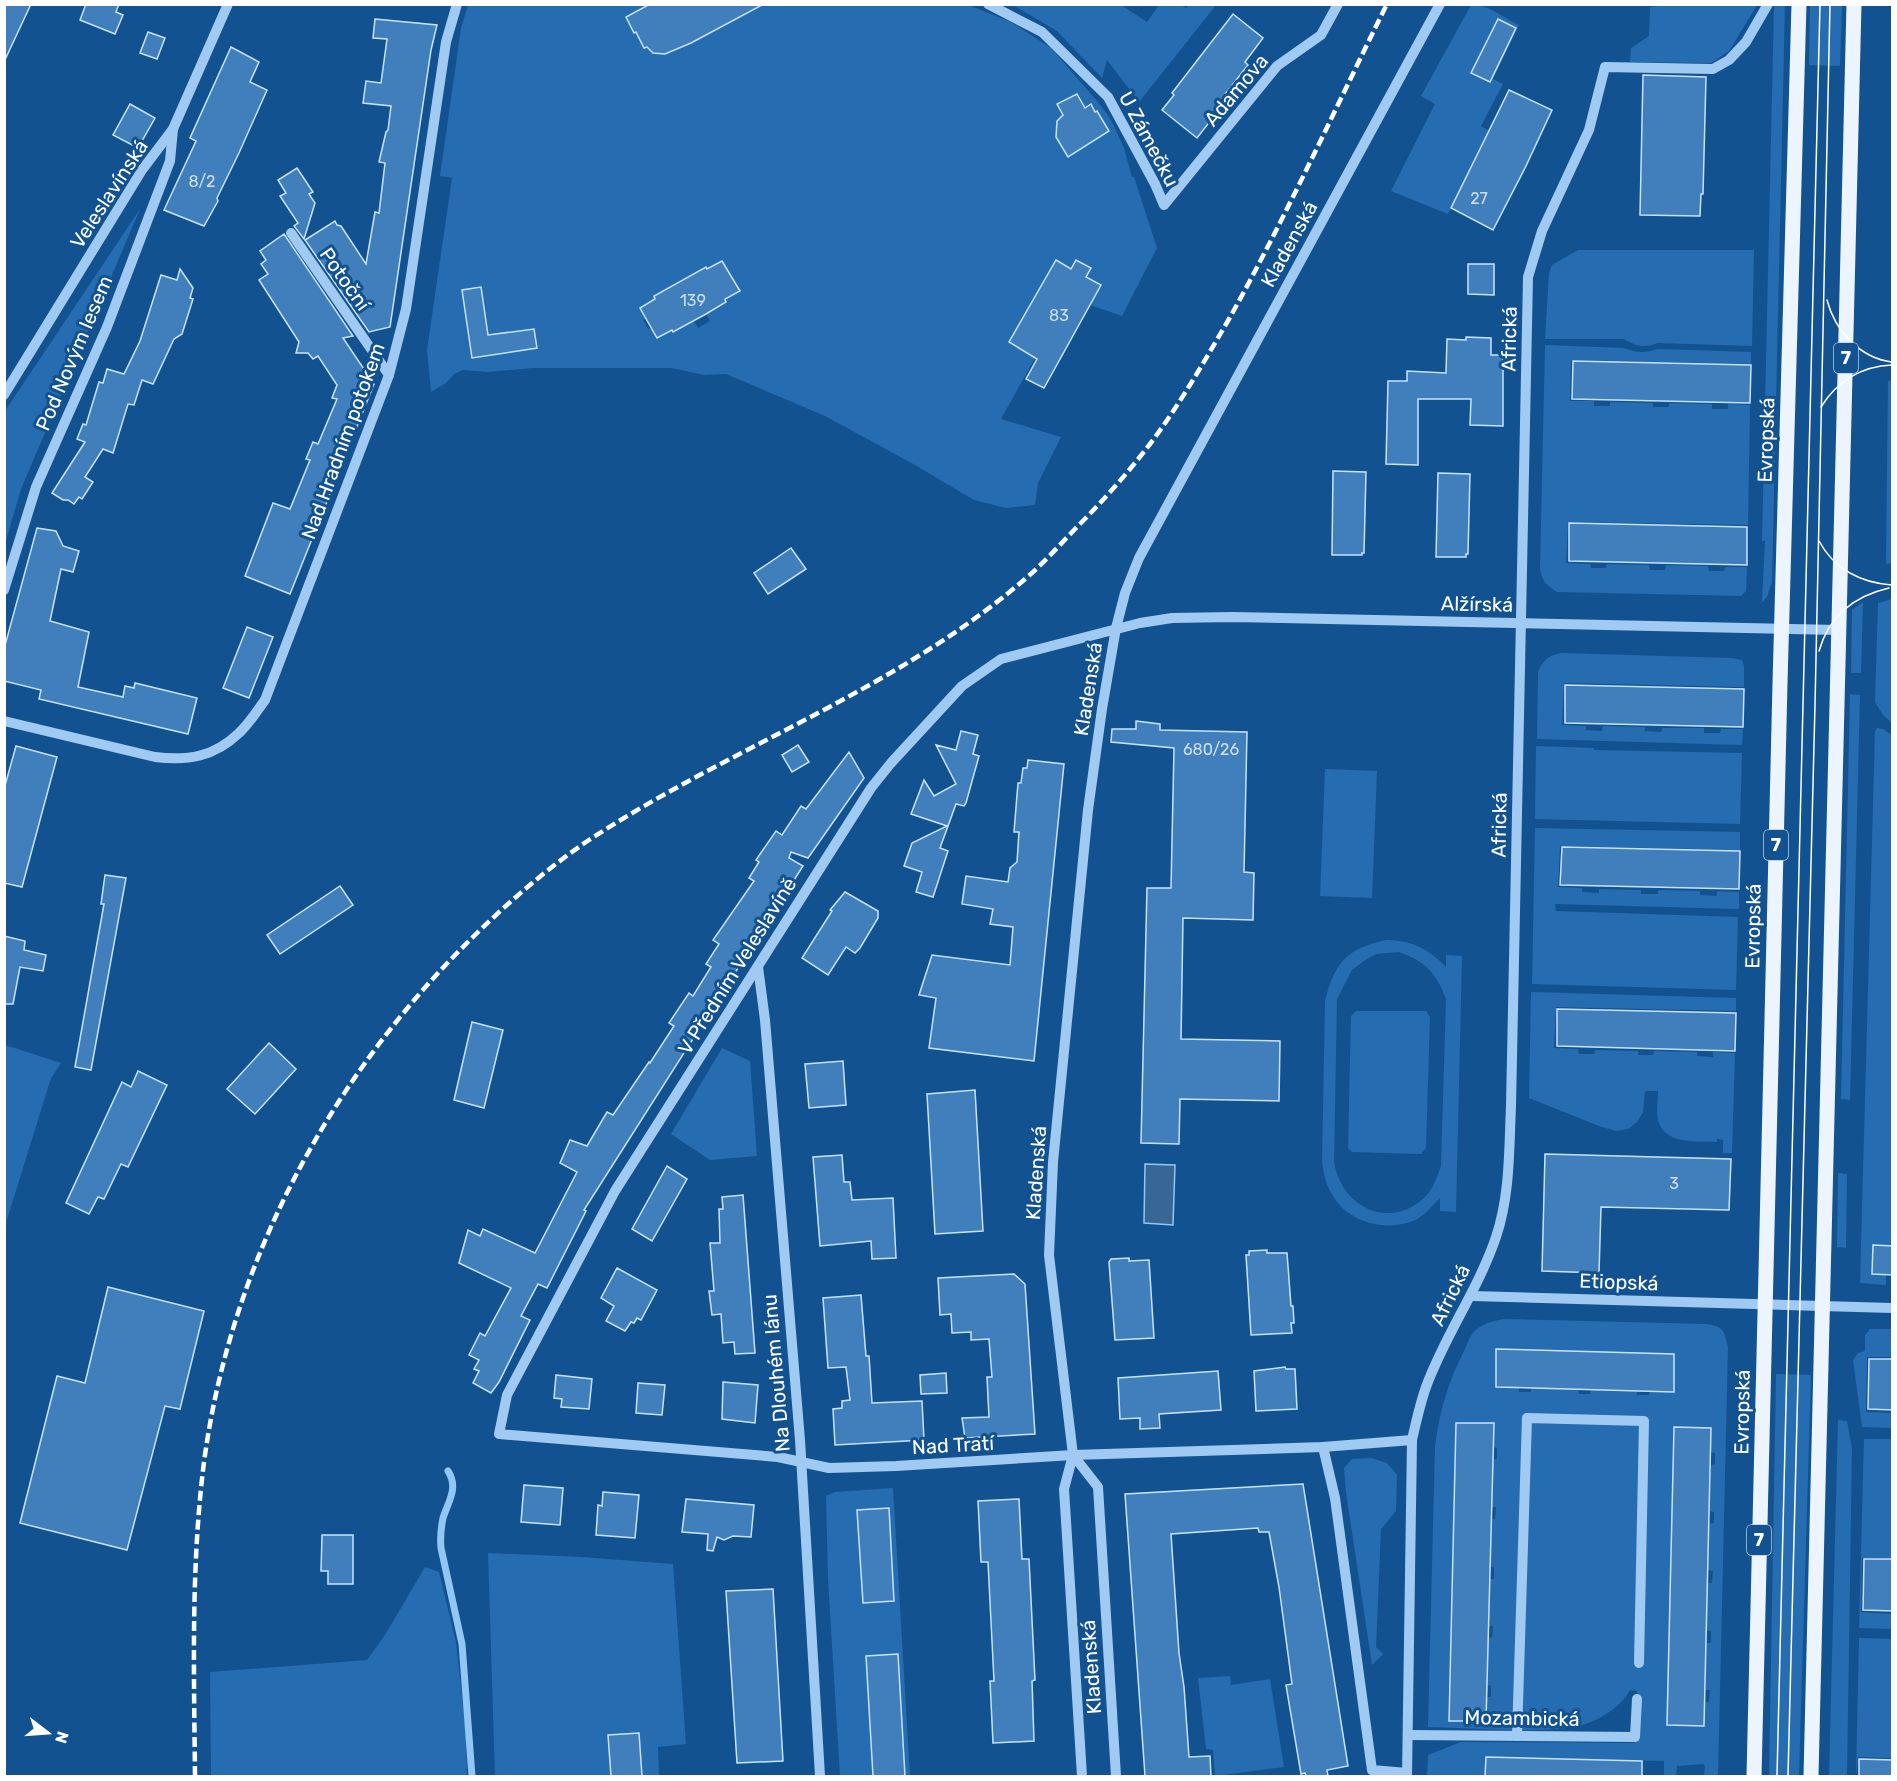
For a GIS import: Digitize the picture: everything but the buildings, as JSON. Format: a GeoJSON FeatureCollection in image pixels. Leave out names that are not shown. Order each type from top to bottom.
{"type":"FeatureCollection","features":[{"type":"Feature","properties":{"kind":"main road","name":"Evropská"},"geometry":{"type":"LineString","coordinates":[[1754,1776],[1781,629],[1799,4]]}},
{"type":"Feature","properties":{"kind":"main road","name":"7"},"geometry":{"type":"LineString","coordinates":[[1811,1776],[1854,4]]}},
{"type":"Feature","properties":{"kind":"street","name":"Veleslavínská"},"geometry":{"type":"LineString","coordinates":[[4,395],[142,171],[173,129],[228,4]]}},
{"type":"Feature","properties":{"kind":"street","name":"Nad Hradním potokem"},"geometry":{"type":"LineString","coordinates":[[4,721],[155,757],[180,760],[210,753],[239,734],[265,700],[389,375],[406,309],[446,42],[457,4]]}},
{"type":"Feature","properties":{"kind":"street","name":"U Zámečku"},"geometry":{"type":"LineString","coordinates":[[988,4],[1042,32],[1108,97],[1164,205]]}},
{"type":"Feature","properties":{"kind":"street","name":"Adamova"},"geometry":{"type":"LineString","coordinates":[[1164,205],[1277,66],[1321,35],[1338,4]]}},
{"type":"Feature","properties":{"kind":"street","name":"Kladenská"},"geometry":{"type":"LineString","coordinates":[[1082,1776],[1064,1489],[1073,1455],[1049,1255],[1052,1174],[1088,810],[1103,699],[1116,628],[1125,593],[1139,558],[1440,4]]}},
{"type":"Feature","properties":{"kind":"street","name":"Africká"},"geometry":{"type":"LineString","coordinates":[[1323,1447],[1335,1497],[1372,1770],[1407,1775],[1412,1440],[1426,1386],[1472,1296],[1496,1238],[1504,1209],[1507,1182],[1511,1106],[1528,277],[1542,231],[1589,130],[1605,67],[1713,69],[1729,60],[1746,42],[1768,4]]}},
{"type":"Feature","properties":{"kind":"street","name":"Pod Novým lesem"},"geometry":{"type":"LineString","coordinates":[[4,590],[36,487],[107,327],[170,161],[173,129]]}},
{"type":"Feature","properties":{"kind":"street","name":"Potoční"},"geometry":{"type":"LineString","coordinates":[[291,233],[389,375]]}},
{"type":"Feature","properties":{"kind":"street","name":"Alžírská"},"geometry":{"type":"LineString","coordinates":[[1116,628],[1163,619],[1232,617],[1839,630]]}},
{"type":"Feature","properties":{"kind":"street","name":"V Předním Veleslavíně"},"geometry":{"type":"LineString","coordinates":[[499,1434],[507,1395],[615,1191],[871,788],[962,686],[1001,659],[1116,628]]}},
{"type":"Feature","properties":{"kind":"street","name":"Na Dlouhém lánu"},"geometry":{"type":"LineString","coordinates":[[758,967],[765,1020],[801,1462],[820,1776]]}},
{"type":"Feature","properties":{"kind":"street","name":"Etiopská"},"geometry":{"type":"LineString","coordinates":[[1472,1296],[1893,1308]]}},
{"type":"Feature","properties":{"kind":"street"},"geometry":{"type":"LineString","coordinates":[[1517,1736],[1527,1418],[1644,1421],[1638,1663]]}},
{"type":"Feature","properties":{"kind":"street","name":"Nad Tratí"},"geometry":{"type":"LineString","coordinates":[[499,1434],[778,1457],[829,1468],[1073,1455],[1323,1447],[1412,1440]]}},
{"type":"Feature","properties":{"kind":"street","name":"Kladenská"},"geometry":{"type":"LineString","coordinates":[[1073,1455],[1098,1487],[1116,1776]]}},
{"type":"Feature","properties":{"kind":"street","name":"Mozambická"},"geometry":{"type":"LineString","coordinates":[[1408,1735],[1635,1737],[1637,1699]]}},
{"type":"Feature","properties":{"kind":"shaded area"},"geometry":{"type":"Polygon","coordinates":[[[1672,4],[1757,5],[1729,51],[1711,63],[1630,62],[1631,48],[1649,36],[1650,7],[1672,4]]]}},
{"type":"Feature","properties":{"kind":"shaded area"},"geometry":{"type":"Polygon","coordinates":[[[1785,4],[1772,582],[1767,597],[1762,602],[1774,5],[1785,4]]]}},
{"type":"Feature","properties":{"kind":"shaded area"},"geometry":{"type":"Polygon","coordinates":[[[468,5],[646,5],[626,17],[644,48],[647,47],[653,53],[665,54],[715,30],[745,5],[968,5],[1011,22],[1051,48],[1110,118],[1124,148],[1157,248],[1122,316],[1090,305],[1101,286],[1056,260],[1010,342],[1035,358],[1001,419],[1061,437],[1038,483],[1035,505],[1006,508],[974,500],[825,416],[726,374],[704,375],[672,368],[532,368],[487,372],[463,370],[454,374],[446,383],[431,392],[427,350],[452,178],[440,176],[461,28],[468,5]],[[1076,94],[1057,105],[1063,115],[1057,124],[1059,134],[1095,112],[1091,105],[1085,108],[1076,94]],[[720,262],[707,269],[705,267],[654,296],[655,299],[643,306],[641,309],[646,318],[643,320],[648,329],[652,328],[657,337],[694,321],[698,328],[710,321],[706,314],[737,293],[738,289],[724,264],[720,262]],[[481,287],[462,290],[472,358],[537,348],[534,329],[488,335],[481,287]]]}},
{"type":"Feature","properties":{"kind":"shaded area"},"geometry":{"type":"Polygon","coordinates":[[[1013,5],[1121,5],[1147,22],[1159,5],[1181,5],[1186,8],[1189,5],[1216,5],[1139,102],[1107,60],[1102,78],[1057,31],[1013,5]]]}},
{"type":"Feature","properties":{"kind":"shaded area"},"geometry":{"type":"Polygon","coordinates":[[[1471,5],[1490,9],[1519,25],[1493,79],[1503,84],[1481,126],[1489,131],[1448,214],[1391,191],[1435,104],[1421,96],[1471,5]],[[1498,19],[1471,72],[1490,81],[1516,28],[1498,19]]]}},
{"type":"Feature","properties":{"kind":"shaded area"},"geometry":{"type":"Polygon","coordinates":[[[1810,5],[1842,5],[1840,66],[1809,65],[1810,5]]]}},
{"type":"Feature","properties":{"kind":"shaded area"},"geometry":{"type":"Polygon","coordinates":[[[140,209],[21,489],[5,544],[5,411],[140,209]]]}},
{"type":"Feature","properties":{"kind":"shaded area"},"geometry":{"type":"Polygon","coordinates":[[[1578,250],[1754,250],[1752,346],[1658,343],[1645,346],[1624,339],[1545,339],[1549,273],[1552,265],[1578,250]]]}},
{"type":"Feature","properties":{"kind":"shaded area"},"geometry":{"type":"Polygon","coordinates":[[[1545,345],[1624,348],[1641,352],[1658,349],[1751,352],[1751,364],[1571,360],[1570,401],[1594,401],[1594,406],[1610,406],[1610,402],[1653,403],[1653,407],[1669,407],[1669,403],[1712,404],[1712,409],[1728,409],[1728,404],[1750,405],[1748,525],[1568,522],[1566,563],[1590,564],[1591,568],[1606,568],[1607,564],[1649,565],[1650,570],[1665,570],[1666,565],[1708,566],[1709,571],[1724,571],[1725,567],[1747,567],[1746,591],[1741,596],[1557,592],[1546,583],[1540,569],[1545,345]]]}},
{"type":"Feature","properties":{"kind":"shaded area"},"geometry":{"type":"Polygon","coordinates":[[[1888,381],[1892,381],[1892,563],[1886,564],[1888,381]]]}},
{"type":"Feature","properties":{"kind":"shaded area"},"geometry":{"type":"Polygon","coordinates":[[[1892,599],[1892,723],[1883,715],[1875,702],[1878,603],[1892,599]]]}},
{"type":"Feature","properties":{"kind":"shaded area"},"geometry":{"type":"Polygon","coordinates":[[[1863,602],[1861,673],[1851,673],[1852,610],[1863,602]]]}},
{"type":"Feature","properties":{"kind":"shaded area"},"geometry":{"type":"Polygon","coordinates":[[[1561,653],[1742,660],[1744,687],[1564,683],[1562,725],[1586,726],[1586,730],[1602,731],[1603,726],[1645,727],[1645,731],[1661,732],[1662,728],[1704,728],[1704,733],[1720,733],[1721,729],[1743,729],[1742,745],[1537,739],[1538,672],[1547,659],[1561,653]]]}},
{"type":"Feature","properties":{"kind":"shaded area"},"geometry":{"type":"Polygon","coordinates":[[[1850,694],[1860,695],[1850,1100],[1841,1099],[1850,694]]]}},
{"type":"Feature","properties":{"kind":"shaded area"},"geometry":{"type":"Polygon","coordinates":[[[1877,728],[1892,735],[1892,1246],[1873,1245],[1872,1274],[1886,1274],[1886,1285],[1860,1283],[1875,731],[1877,728]]]}},
{"type":"Feature","properties":{"kind":"shaded area"},"geometry":{"type":"Polygon","coordinates":[[[1536,746],[1594,748],[1594,750],[1742,753],[1740,824],[1535,819],[1536,746]]]}},
{"type":"Feature","properties":{"kind":"shaded area"},"geometry":{"type":"Polygon","coordinates":[[[1325,769],[1377,771],[1372,898],[1320,896],[1325,769]]]}},
{"type":"Feature","properties":{"kind":"shaded area"},"geometry":{"type":"Polygon","coordinates":[[[1535,828],[1740,832],[1740,850],[1560,846],[1558,887],[1582,888],[1582,892],[1599,893],[1599,889],[1641,890],[1641,894],[1658,894],[1658,890],[1700,891],[1700,895],[1717,896],[1717,891],[1739,892],[1739,909],[1555,904],[1556,911],[1738,917],[1736,990],[1532,984],[1535,828]]]}},
{"type":"Feature","properties":{"kind":"shaded area"},"geometry":{"type":"Polygon","coordinates":[[[1395,940],[1411,944],[1433,955],[1446,967],[1446,955],[1462,956],[1456,1212],[1440,1211],[1440,1198],[1419,1218],[1404,1224],[1380,1225],[1357,1218],[1347,1212],[1338,1204],[1330,1191],[1322,1163],[1325,1001],[1333,976],[1344,959],[1372,944],[1395,940]],[[1399,952],[1376,954],[1365,960],[1352,970],[1337,999],[1334,1161],[1338,1177],[1346,1190],[1368,1209],[1381,1213],[1410,1208],[1424,1198],[1432,1187],[1441,1166],[1446,999],[1429,969],[1399,952]]]}},
{"type":"Feature","properties":{"kind":"shaded area"},"geometry":{"type":"Polygon","coordinates":[[[1531,992],[1736,998],[1736,1011],[1556,1007],[1554,1048],[1578,1049],[1579,1054],[1594,1054],[1595,1050],[1638,1051],[1638,1055],[1653,1055],[1654,1051],[1697,1052],[1697,1056],[1713,1057],[1713,1052],[1735,1053],[1732,1153],[1723,1153],[1723,1140],[1717,1139],[1717,1142],[1692,1141],[1674,1138],[1667,1134],[1661,1128],[1658,1120],[1658,1091],[1645,1091],[1643,1112],[1637,1122],[1628,1129],[1616,1131],[1529,1098],[1531,992]]]}},
{"type":"Feature","properties":{"kind":"shaded area"},"geometry":{"type":"Polygon","coordinates":[[[1356,1011],[1426,1011],[1430,1017],[1426,1148],[1421,1154],[1352,1152],[1348,1148],[1351,1016],[1356,1011]]]}},
{"type":"Feature","properties":{"kind":"shaded area"},"geometry":{"type":"Polygon","coordinates":[[[5,1045],[61,1063],[51,1078],[5,1226],[5,1045]]]}},
{"type":"Feature","properties":{"kind":"shaded area"},"geometry":{"type":"Polygon","coordinates":[[[722,1048],[750,1061],[757,1156],[710,1160],[671,1134],[722,1048]]]}},
{"type":"Feature","properties":{"kind":"shaded area"},"geometry":{"type":"Polygon","coordinates":[[[1145,1164],[1175,1165],[1173,1225],[1144,1223],[1145,1164]]]}},
{"type":"Feature","properties":{"kind":"shaded area"},"geometry":{"type":"Polygon","coordinates":[[[1838,1173],[1847,1174],[1846,1248],[1837,1247],[1838,1173]]]}},
{"type":"Feature","properties":{"kind":"shaded area"},"geometry":{"type":"Polygon","coordinates":[[[1503,1319],[1706,1324],[1720,1328],[1724,1333],[1728,1347],[1718,1776],[1704,1776],[1705,1766],[1703,1764],[1677,1766],[1676,1776],[1664,1776],[1664,1761],[1486,1757],[1485,1776],[1427,1776],[1428,1755],[1461,1742],[1635,1743],[1637,1691],[1630,1690],[1619,1704],[1604,1716],[1577,1727],[1516,1730],[1428,1727],[1437,1434],[1442,1408],[1454,1372],[1470,1338],[1480,1327],[1503,1319]],[[1496,1349],[1496,1387],[1519,1387],[1519,1392],[1531,1392],[1531,1388],[1578,1389],[1579,1394],[1590,1394],[1591,1389],[1637,1390],[1637,1395],[1649,1395],[1650,1391],[1674,1391],[1674,1354],[1496,1349]],[[1456,1423],[1448,1720],[1486,1721],[1486,1697],[1491,1697],[1491,1686],[1487,1685],[1488,1638],[1492,1637],[1493,1626],[1488,1626],[1489,1579],[1494,1579],[1494,1567],[1490,1567],[1491,1519],[1495,1519],[1496,1507],[1491,1507],[1492,1460],[1497,1459],[1497,1448],[1493,1447],[1493,1423],[1456,1423]],[[1674,1427],[1667,1725],[1704,1726],[1705,1702],[1709,1702],[1710,1690],[1705,1690],[1706,1643],[1711,1643],[1711,1631],[1706,1631],[1708,1583],[1712,1583],[1713,1571],[1708,1570],[1709,1524],[1714,1523],[1714,1512],[1709,1511],[1711,1465],[1715,1464],[1715,1453],[1711,1452],[1711,1428],[1674,1427]]]}},
{"type":"Feature","properties":{"kind":"shaded area"},"geometry":{"type":"Polygon","coordinates":[[[1870,1329],[1892,1329],[1892,1357],[1867,1357],[1866,1412],[1892,1413],[1892,1428],[1862,1427],[1853,1360],[1858,1353],[1865,1351],[1865,1335],[1870,1329]]]}},
{"type":"Feature","properties":{"kind":"shaded area"},"geometry":{"type":"Polygon","coordinates":[[[1776,1374],[1811,1375],[1799,1776],[1769,1776],[1776,1374]]]}},
{"type":"Feature","properties":{"kind":"shaded area"},"geometry":{"type":"Polygon","coordinates":[[[1838,1420],[1847,1421],[1852,1448],[1847,1776],[1829,1776],[1838,1420]]]}},
{"type":"Feature","properties":{"kind":"shaded area"},"geometry":{"type":"Polygon","coordinates":[[[1864,1439],[1892,1439],[1892,1558],[1862,1558],[1861,1612],[1892,1614],[1892,1629],[1859,1628],[1864,1439]]]}},
{"type":"Feature","properties":{"kind":"shaded area"},"geometry":{"type":"Polygon","coordinates":[[[1371,1458],[1387,1463],[1397,1475],[1396,1511],[1381,1529],[1376,1647],[1383,1654],[1372,1665],[1344,1468],[1352,1459],[1371,1458]]]}},
{"type":"Feature","properties":{"kind":"shaded area"},"geometry":{"type":"Polygon","coordinates":[[[893,1488],[910,1776],[905,1776],[897,1654],[866,1656],[873,1776],[840,1776],[828,1579],[826,1496],[835,1492],[893,1488]],[[889,1508],[857,1510],[863,1603],[894,1601],[889,1508]]]}},
{"type":"Feature","properties":{"kind":"shaded area"},"geometry":{"type":"Polygon","coordinates":[[[488,1553],[673,1564],[686,1744],[658,1747],[659,1776],[642,1776],[639,1733],[609,1735],[611,1776],[495,1776],[488,1553]]]}},
{"type":"Feature","properties":{"kind":"shaded area"},"geometry":{"type":"Polygon","coordinates":[[[425,1567],[439,1572],[456,1642],[466,1734],[467,1776],[211,1776],[210,1672],[367,1660],[385,1635],[425,1567]]]}},
{"type":"Feature","properties":{"kind":"shaded area"},"geometry":{"type":"Polygon","coordinates":[[[1859,1638],[1892,1639],[1892,1758],[1858,1757],[1856,1776],[1859,1638]]]}},
{"type":"Feature","properties":{"kind":"shaded area"},"geometry":{"type":"Polygon","coordinates":[[[1230,1676],[1231,1685],[1270,1679],[1284,1767],[1215,1776],[1213,1750],[1206,1749],[1198,1678],[1230,1676]]]}},
{"type":"Feature","properties":{"kind":"waterway"},"geometry":{"type":"LineString","coordinates":[[448,1471],[453,1489],[443,1518],[441,1548],[462,1644],[472,1776]]}},
{"type":"Feature","properties":{"kind":"tram line"},"geometry":{"type":"LineString","coordinates":[[1777,1776],[1820,4]]}},
{"type":"Feature","properties":{"kind":"tram line"},"geometry":{"type":"LineString","coordinates":[[1788,1776],[1830,4]]}},
{"type":"Feature","properties":{"kind":"tram line"},"geometry":{"type":"LineString","coordinates":[[1827,300],[1836,322],[1850,341],[1869,355],[1892,362]]}},
{"type":"Feature","properties":{"kind":"tram line"},"geometry":{"type":"LineString","coordinates":[[1821,407],[1827,398],[1851,377],[1870,368],[1892,365]]}},
{"type":"Feature","properties":{"kind":"tram line"},"geometry":{"type":"LineString","coordinates":[[1819,541],[1832,559],[1850,573],[1859,578],[1892,585]]}},
{"type":"Feature","properties":{"kind":"tram line"},"geometry":{"type":"LineString","coordinates":[[1819,651],[1829,628],[1845,609],[1865,596],[1889,588]]}},
{"type":"Feature","properties":{"kind":"railway"},"geometry":{"type":"LineString","coordinates":[[195,1776],[194,1623],[199,1508],[216,1394],[236,1320],[262,1248],[294,1179],[332,1112],[375,1049],[423,989],[476,934],[517,896],[574,850],[642,807],[862,689],[968,623],[1033,572],[1095,509],[1161,429],[1229,319],[1290,202],[1387,4]]}}]}
